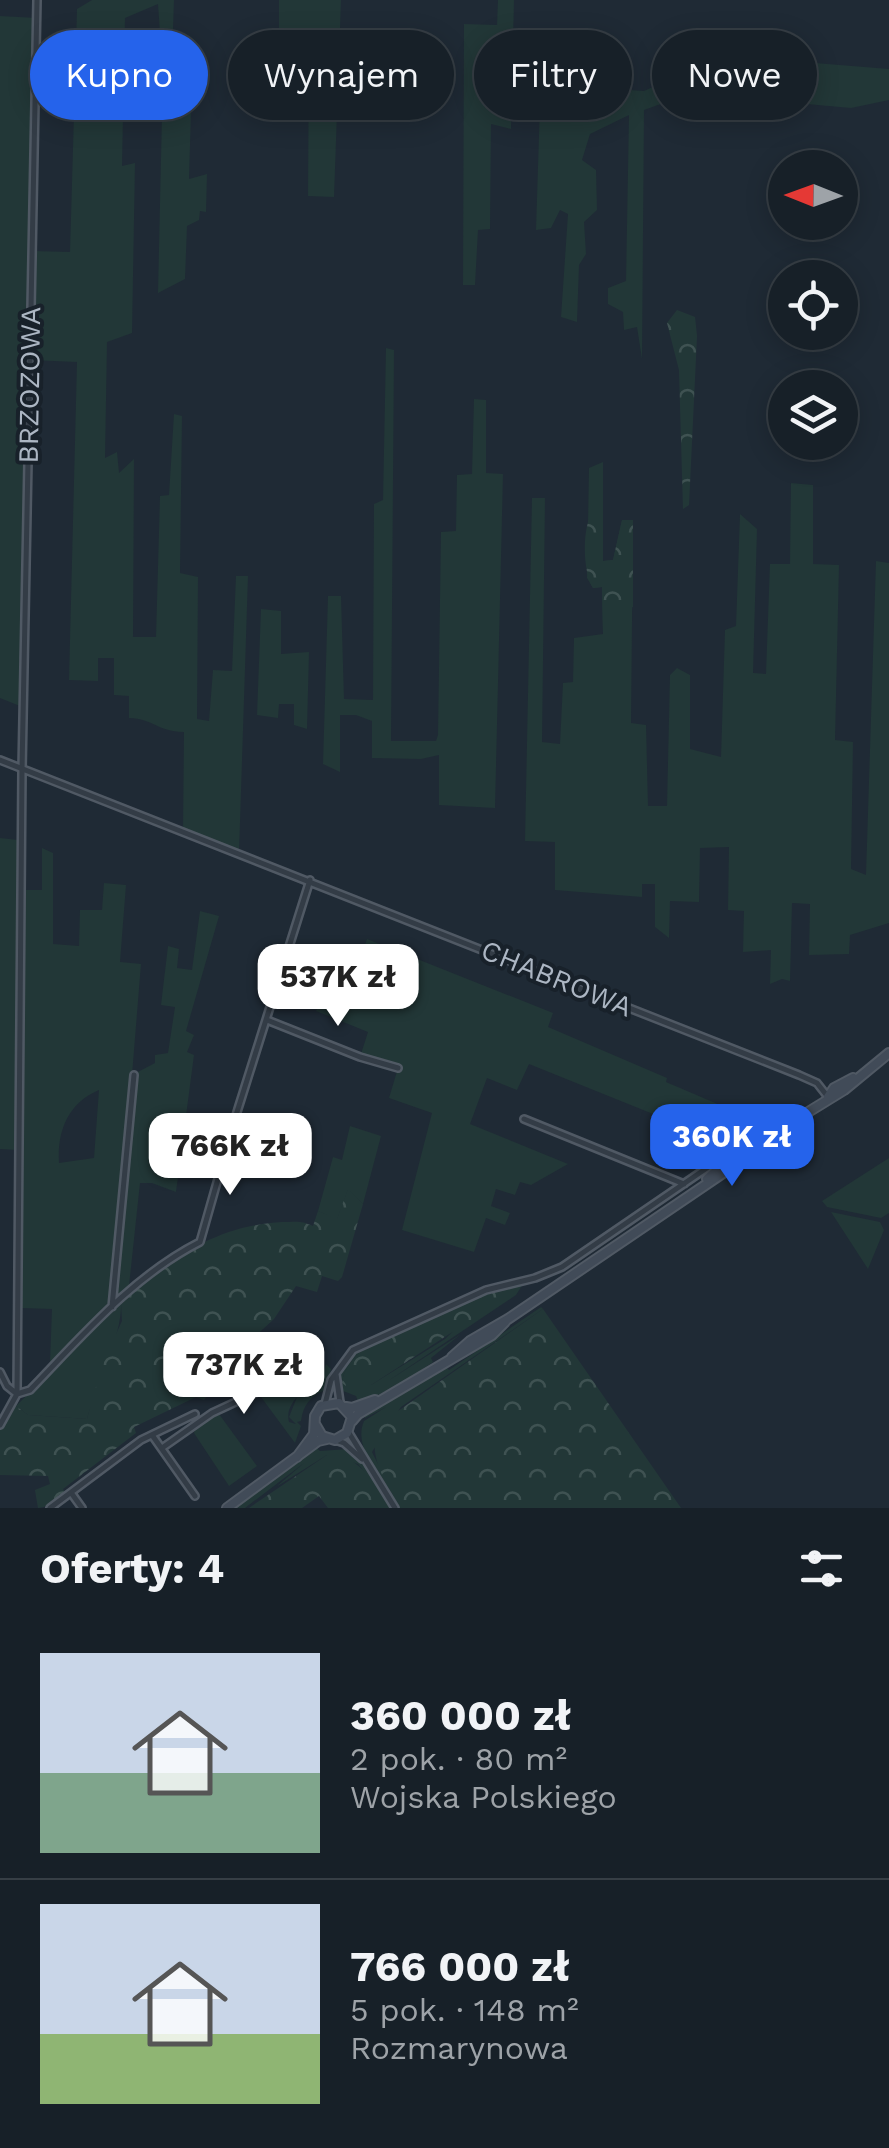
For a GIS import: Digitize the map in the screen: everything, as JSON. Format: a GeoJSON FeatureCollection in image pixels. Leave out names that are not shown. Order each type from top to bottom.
{"type":"FeatureCollection","features":[{"type":"Feature","properties":{"kind":"main road"},"geometry":{"type":"LineString","coordinates":[[227,1508],[318,1441],[331,1439],[350,1426],[355,1416],[452,1358],[470,1340],[508,1319],[783,1132],[889,1053]]}},
{"type":"Feature","properties":{"kind":"main road"},"geometry":{"type":"LineString","coordinates":[[296,1457],[314,1434],[316,1412],[325,1404],[355,1407],[386,1398]]}},
{"type":"Feature","properties":{"kind":"main road"},"geometry":{"type":"LineString","coordinates":[[343,1405],[350,1426]]}},
{"type":"Feature","properties":{"kind":"main road"},"geometry":{"type":"LineString","coordinates":[[315,1424],[320,1434],[331,1439]]}},
{"type":"Feature","properties":{"kind":"street","name":"BRZOZOWA"},"geometry":{"type":"LineString","coordinates":[[17,1394],[22,770],[37,0]]}},
{"type":"Feature","properties":{"kind":"street","name":"CHABROWA"},"geometry":{"type":"LineString","coordinates":[[0,760],[800,1075],[818,1083],[828,1097]]}},
{"type":"Feature","properties":{"kind":"street"},"geometry":{"type":"LineString","coordinates":[[0,1425],[17,1394],[30,1390],[112,1306],[168,1261],[200,1242],[310,880]]}},
{"type":"Feature","properties":{"kind":"street"},"geometry":{"type":"LineString","coordinates":[[267,1020],[398,1068]]}},
{"type":"Feature","properties":{"kind":"street"},"geometry":{"type":"LineString","coordinates":[[112,1306],[134,1075]]}},
{"type":"Feature","properties":{"kind":"street"},"geometry":{"type":"LineString","coordinates":[[524,1119],[684,1184]]}},
{"type":"Feature","properties":{"kind":"street"},"geometry":{"type":"LineString","coordinates":[[325,1404],[336,1371],[348,1354],[363,1344],[486,1290],[530,1280],[562,1267],[739,1146],[739,1141]]}},
{"type":"Feature","properties":{"kind":"street"},"geometry":{"type":"LineString","coordinates":[[162,1448],[212,1414],[312,1366]]}},
{"type":"Feature","properties":{"kind":"street"},"geometry":{"type":"LineString","coordinates":[[336,1371],[337,1396],[343,1405]]}},
{"type":"Feature","properties":{"kind":"street"},"geometry":{"type":"LineString","coordinates":[[0,1372],[7,1386],[17,1394]]}},
{"type":"Feature","properties":{"kind":"street"},"geometry":{"type":"LineString","coordinates":[[50,1508],[152,1434],[195,1414]]}},
{"type":"Feature","properties":{"kind":"street"},"geometry":{"type":"LineString","coordinates":[[350,1426],[364,1460],[395,1508]]}},
{"type":"Feature","properties":{"kind":"street"},"geometry":{"type":"LineString","coordinates":[[152,1434],[196,1496]]}},
{"type":"Feature","properties":{"kind":"street"},"geometry":{"type":"LineString","coordinates":[[331,1439],[344,1443],[364,1460]]}},
{"type":"Feature","properties":{"kind":"street"},"geometry":{"type":"LineString","coordinates":[[71,1493],[82,1508]]}},
{"type":"Feature","properties":{"kind":"green space"},"geometry":{"type":"Polygon","coordinates":[[[92,0],[174,0],[173,30],[160,30],[158,4],[125,18],[125,30],[76,30],[77,9],[92,0]]]}},
{"type":"Feature","properties":{"kind":"green space"},"geometry":{"type":"Polygon","coordinates":[[[279,0],[341,0],[340,30],[279,30],[279,0]]]}},
{"type":"Feature","properties":{"kind":"green space"},"geometry":{"type":"Polygon","coordinates":[[[498,0],[514,0],[513,30],[474,30],[474,120],[511,120],[511,129],[491,124],[490,229],[478,230],[475,285],[463,285],[464,24],[497,25],[498,0]]]}},
{"type":"Feature","properties":{"kind":"green space"},"geometry":{"type":"Polygon","coordinates":[[[0,16],[37,18],[37,30],[30,30],[30,120],[35,120],[32,251],[70,252],[74,120],[123,120],[122,166],[135,163],[132,333],[107,342],[105,458],[117,452],[119,473],[134,459],[133,637],[156,637],[160,496],[169,495],[174,414],[182,416],[180,573],[198,577],[197,719],[209,721],[213,670],[232,671],[236,576],[248,576],[239,853],[183,831],[184,732],[129,718],[129,696],[114,695],[114,658],[98,658],[98,681],[69,680],[77,362],[30,360],[21,883],[24,890],[42,890],[42,848],[53,853],[53,944],[79,946],[80,910],[102,910],[104,883],[126,885],[120,962],[141,964],[132,1075],[155,1063],[155,1055],[168,1053],[175,1007],[161,1005],[168,946],[179,949],[177,968],[192,970],[200,911],[219,916],[186,1031],[194,1035],[187,1052],[194,1055],[176,1192],[140,1183],[129,1286],[50,1364],[52,1309],[21,1308],[18,1150],[0,1149],[0,838],[18,840],[20,706],[0,698],[0,16]],[[99,1090],[79,1102],[67,1119],[59,1163],[94,1158],[99,1090]]]}},
{"type":"Feature","properties":{"kind":"green space"},"geometry":{"type":"Polygon","coordinates":[[[817,63],[889,69],[889,100],[851,108],[817,105],[817,63]]]}},
{"type":"Feature","properties":{"kind":"green space"},"geometry":{"type":"Polygon","coordinates":[[[652,87],[652,107],[644,110],[642,359],[637,327],[624,330],[623,312],[608,304],[608,288],[626,281],[629,120],[632,120],[632,90],[652,87]]]}},
{"type":"Feature","properties":{"kind":"green space"},"geometry":{"type":"Polygon","coordinates":[[[162,120],[191,120],[189,179],[207,174],[206,212],[200,211],[199,220],[187,226],[185,279],[158,293],[162,120]]]}},
{"type":"Feature","properties":{"kind":"green space"},"geometry":{"type":"Polygon","coordinates":[[[308,120],[337,120],[334,197],[308,196],[308,120]]]}},
{"type":"Feature","properties":{"kind":"green space"},"geometry":{"type":"Polygon","coordinates":[[[539,120],[619,120],[590,134],[582,160],[596,170],[597,210],[584,222],[586,254],[579,265],[577,322],[561,317],[568,214],[560,210],[551,228],[536,230],[539,120]]]}},
{"type":"Feature","properties":{"kind":"green space"},"geometry":{"type":"Polygon","coordinates":[[[677,310],[695,317],[697,336],[689,505],[683,509],[679,370],[667,323],[677,310]]]}},
{"type":"Feature","properties":{"kind":"green space"},"geometry":{"type":"Polygon","coordinates":[[[386,348],[394,350],[391,741],[436,741],[438,735],[441,532],[456,531],[457,475],[472,474],[474,399],[486,400],[486,473],[503,474],[495,808],[439,805],[439,755],[421,759],[372,758],[372,721],[356,715],[340,715],[340,772],[323,764],[328,596],[341,596],[344,699],[373,700],[374,504],[383,500],[386,348]]]}},
{"type":"Feature","properties":{"kind":"green space"},"geometry":{"type":"Polygon","coordinates":[[[603,462],[603,561],[613,560],[622,520],[633,520],[631,723],[646,725],[648,806],[667,806],[670,675],[677,668],[690,675],[690,749],[721,757],[725,630],[736,626],[740,514],[757,529],[753,673],[766,674],[770,564],[790,564],[791,483],[813,485],[813,564],[839,565],[835,740],[853,742],[851,869],[866,875],[876,561],[889,563],[889,923],[850,935],[849,954],[809,955],[810,904],[792,903],[790,981],[782,979],[770,984],[771,950],[743,952],[744,911],[728,910],[729,847],[700,848],[699,902],[670,901],[669,938],[655,927],[655,884],[642,884],[642,897],[555,890],[555,842],[525,841],[532,498],[545,498],[542,742],[560,744],[563,683],[573,682],[574,638],[603,634],[602,587],[593,588],[587,578],[589,468],[603,462]]]}},
{"type":"Feature","properties":{"kind":"green space"},"geometry":{"type":"Polygon","coordinates":[[[597,505],[603,514],[603,561],[613,560],[622,520],[633,520],[633,607],[620,617],[616,635],[603,634],[602,587],[593,588],[587,570],[586,533],[597,505]]]}},
{"type":"Feature","properties":{"kind":"green space"},"geometry":{"type":"Polygon","coordinates":[[[261,609],[281,611],[281,654],[309,652],[307,729],[294,725],[294,704],[279,704],[278,718],[257,715],[261,609]]]}},
{"type":"Feature","properties":{"kind":"green space"},"geometry":{"type":"Polygon","coordinates":[[[367,939],[553,1013],[548,1027],[762,1123],[744,1135],[736,1132],[730,1145],[529,1064],[517,1090],[487,1078],[470,1124],[568,1164],[531,1185],[520,1182],[515,1195],[496,1189],[491,1206],[510,1213],[505,1225],[486,1218],[474,1252],[402,1230],[432,1113],[389,1098],[398,1068],[360,1057],[368,1032],[316,1011],[334,969],[354,976],[367,939]]]}},
{"type":"Feature","properties":{"kind":"green space"},"geometry":{"type":"Polygon","coordinates":[[[350,1126],[381,1136],[363,1204],[348,1190],[337,1220],[318,1211],[333,1157],[342,1160],[350,1126]]]}},
{"type":"Feature","properties":{"kind":"green space"},"geometry":{"type":"Polygon","coordinates":[[[889,1158],[889,1213],[881,1218],[827,1207],[822,1201],[889,1158]]]}},
{"type":"Feature","properties":{"kind":"green space"},"geometry":{"type":"Polygon","coordinates":[[[348,1189],[363,1204],[342,1277],[338,1281],[322,1276],[317,1292],[296,1286],[274,1319],[239,1351],[204,1400],[196,1397],[134,1427],[136,1433],[44,1507],[38,1508],[35,1490],[50,1484],[48,1476],[0,1475],[0,1425],[8,1408],[16,1406],[28,1415],[87,1419],[102,1365],[122,1321],[121,1302],[139,1286],[215,1237],[283,1222],[313,1226],[318,1211],[337,1219],[348,1189]]]}},
{"type":"Feature","properties":{"kind":"green space"},"geometry":{"type":"Polygon","coordinates":[[[831,1212],[880,1222],[884,1230],[868,1269],[831,1212]]]}},
{"type":"Feature","properties":{"kind":"green space"},"geometry":{"type":"Polygon","coordinates":[[[523,1284],[516,1295],[388,1381],[461,1334],[431,1358],[433,1362],[403,1383],[359,1404],[356,1396],[338,1389],[347,1362],[369,1344],[348,1366],[342,1383],[371,1385],[445,1339],[496,1289],[523,1284]]]}},
{"type":"Feature","properties":{"kind":"green space"},"geometry":{"type":"Polygon","coordinates":[[[496,1289],[506,1293],[506,1297],[371,1385],[354,1392],[342,1383],[348,1366],[369,1344],[496,1289]]]}},
{"type":"Feature","properties":{"kind":"green space"},"geometry":{"type":"Polygon","coordinates":[[[121,1302],[114,1344],[87,1419],[28,1415],[16,1406],[121,1302]]]}},
{"type":"Feature","properties":{"kind":"green space"},"geometry":{"type":"Polygon","coordinates":[[[541,1307],[401,1407],[372,1452],[393,1494],[369,1459],[362,1440],[364,1421],[386,1407],[365,1418],[364,1413],[449,1370],[541,1307]]]}},
{"type":"Feature","properties":{"kind":"green space"},"geometry":{"type":"Polygon","coordinates":[[[543,1309],[681,1508],[400,1508],[376,1455],[376,1434],[381,1423],[543,1309]]]}},
{"type":"Feature","properties":{"kind":"green space"},"geometry":{"type":"Polygon","coordinates":[[[326,1364],[331,1369],[326,1390],[309,1401],[297,1422],[301,1426],[295,1443],[261,1397],[298,1378],[308,1378],[309,1385],[298,1397],[310,1386],[309,1377],[324,1371],[326,1364]]]}},
{"type":"Feature","properties":{"kind":"green space"},"geometry":{"type":"Polygon","coordinates":[[[219,1414],[257,1466],[229,1486],[194,1433],[195,1428],[219,1414]]]}},
{"type":"Feature","properties":{"kind":"green space"},"geometry":{"type":"Polygon","coordinates":[[[315,1446],[320,1451],[348,1449],[365,1466],[385,1497],[358,1464],[327,1455],[276,1487],[304,1463],[245,1508],[233,1508],[275,1479],[315,1446]]]}},
{"type":"Feature","properties":{"kind":"green space"},"geometry":{"type":"Polygon","coordinates":[[[330,1453],[358,1466],[391,1508],[328,1508],[319,1496],[302,1508],[249,1508],[330,1453]]]}}]}
